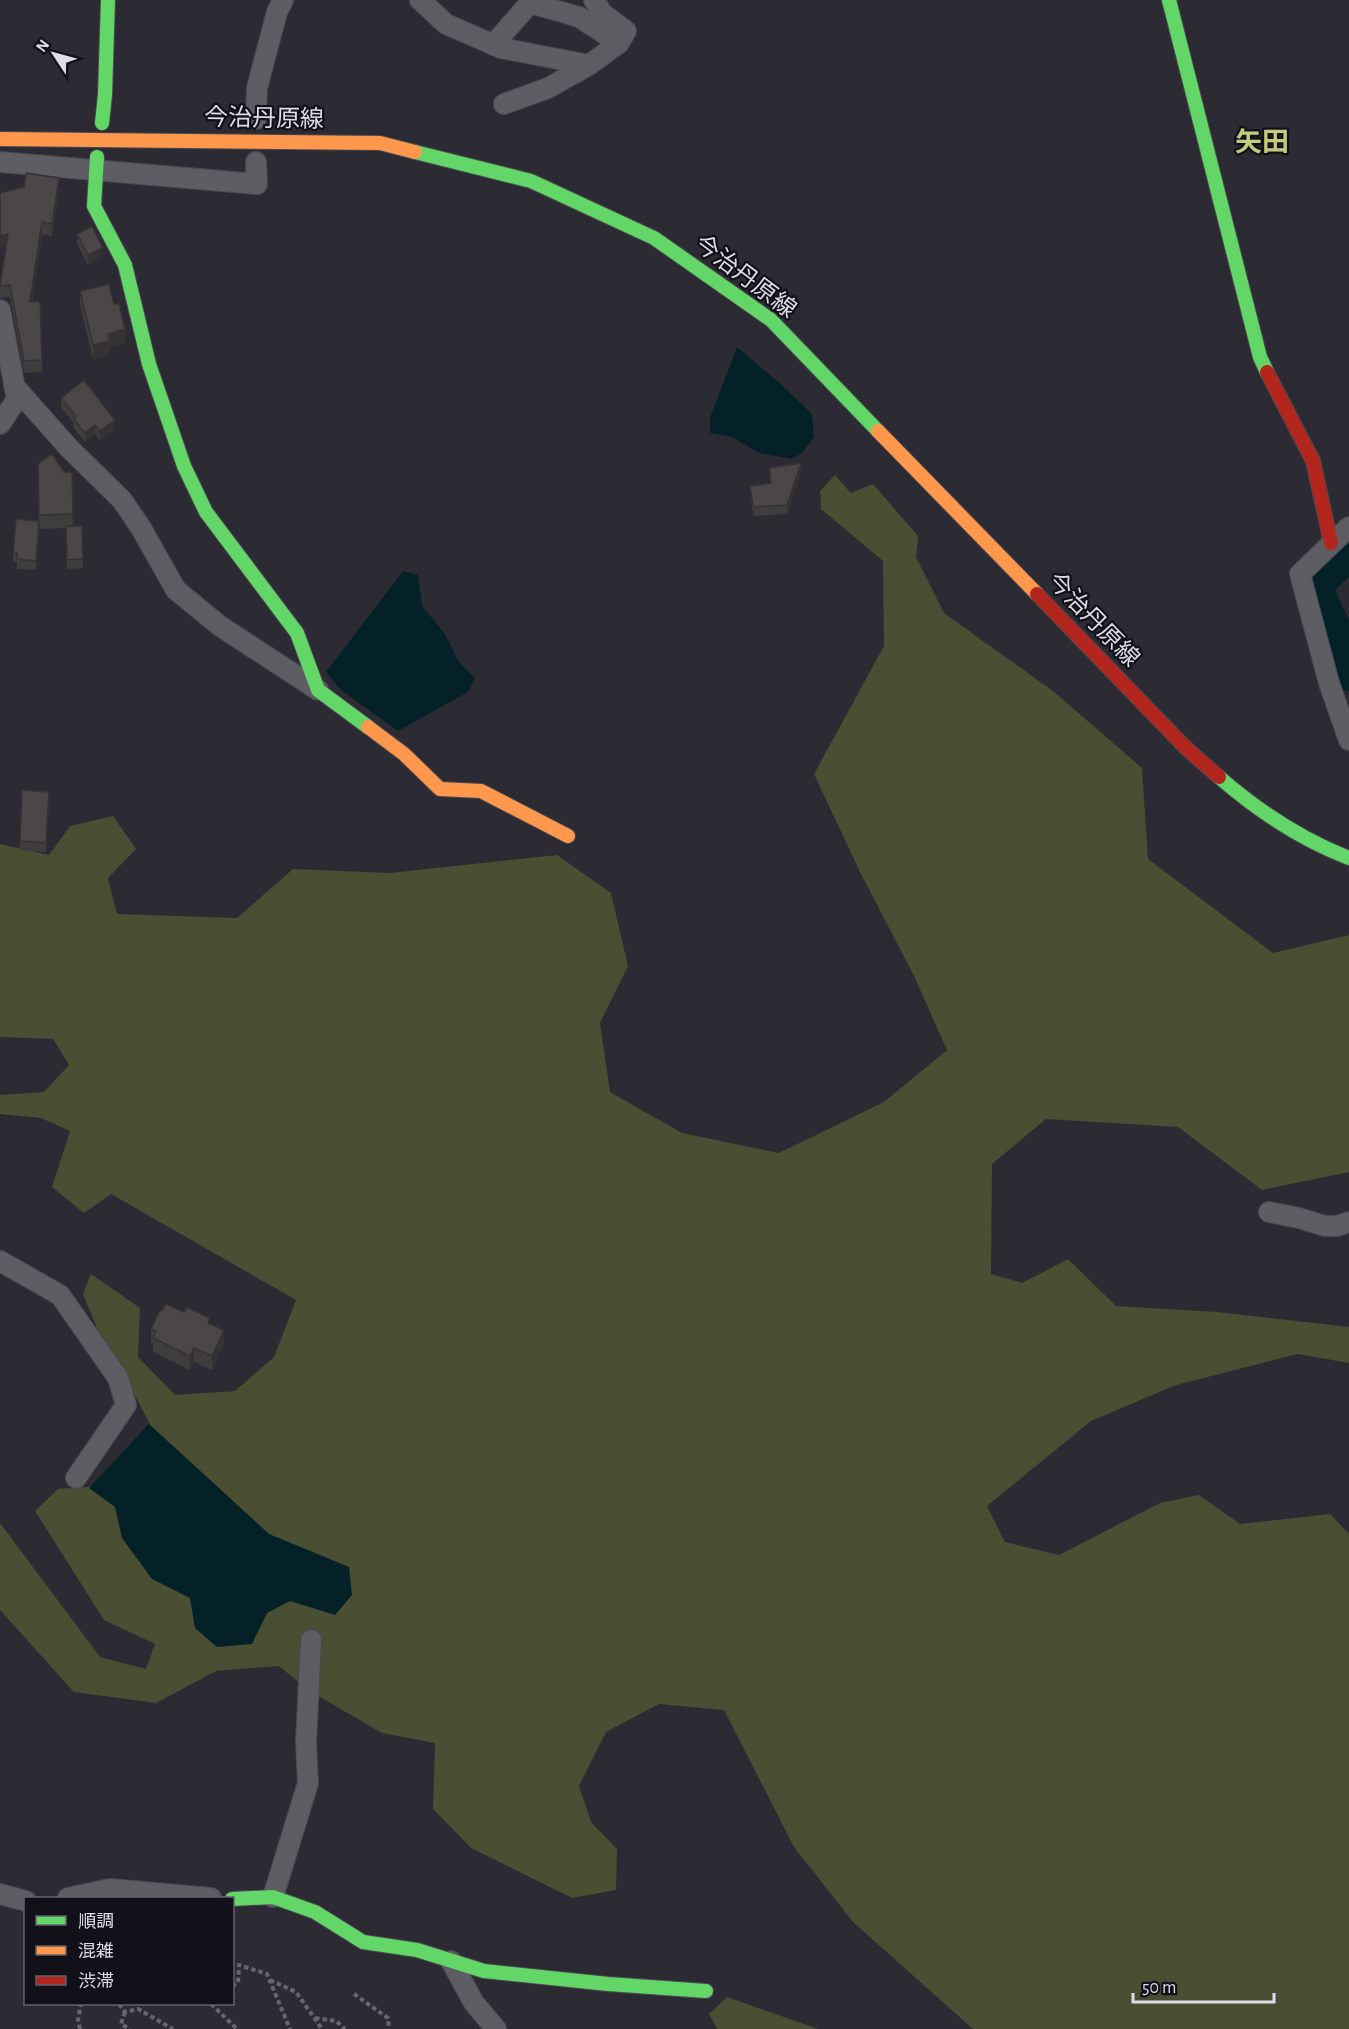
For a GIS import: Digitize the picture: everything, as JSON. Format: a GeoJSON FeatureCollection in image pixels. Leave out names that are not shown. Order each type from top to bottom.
{"type":"FeatureCollection","features":[{"type":"Feature","properties":{"kind":"street"},"geometry":{"type":"LineString","coordinates":[[102,123],[108,0]]}},
{"type":"Feature","properties":{"kind":"street"},"geometry":{"type":"LineString","coordinates":[[256,119],[257,88],[277,12],[283,0]]}},
{"type":"Feature","properties":{"kind":"street"},"geometry":{"type":"LineString","coordinates":[[420,0],[446,24],[493,45],[589,65]]}},
{"type":"Feature","properties":{"kind":"street"},"geometry":{"type":"LineString","coordinates":[[504,104],[548,88],[589,65],[619,43],[626,31],[602,14],[594,0]]}},
{"type":"Feature","properties":{"kind":"street"},"geometry":{"type":"LineString","coordinates":[[1169,0],[1260,357],[1313,461],[1331,543]]}},
{"type":"Feature","properties":{"kind":"street"},"geometry":{"type":"LineString","coordinates":[[493,45],[531,3],[579,17],[619,43]]}},
{"type":"Feature","properties":{"kind":"street","name":"今治丹原線"},"geometry":{"type":"LineString","coordinates":[[0,139],[380,143],[531,181],[654,238],[771,320],[1185,747],[1233,789],[1297,835],[1349,858]]}},
{"type":"Feature","properties":{"kind":"street"},"geometry":{"type":"LineString","coordinates":[[0,162],[97,164],[257,184],[256,162]]}},
{"type":"Feature","properties":{"kind":"street"},"geometry":{"type":"LineString","coordinates":[[97,164],[94,206],[125,265],[149,364],[184,466],[206,513],[297,633],[318,690]]}},
{"type":"Feature","properties":{"kind":"street"},"geometry":{"type":"LineString","coordinates":[[0,310],[17,399],[0,424]]}},
{"type":"Feature","properties":{"kind":"street"},"geometry":{"type":"LineString","coordinates":[[14,386],[69,448],[122,500],[141,528],[176,590],[220,626],[318,690],[404,754],[440,789],[481,791],[568,836]]}},
{"type":"Feature","properties":{"kind":"street"},"geometry":{"type":"LineString","coordinates":[[1349,527],[1300,574],[1329,683],[1349,740]]}},
{"type":"Feature","properties":{"kind":"street"},"geometry":{"type":"LineString","coordinates":[[1329,683],[1349,686]]}},
{"type":"Feature","properties":{"kind":"street"},"geometry":{"type":"LineString","coordinates":[[1269,1212],[1325,1226],[1337,1226],[1349,1222]]}},
{"type":"Feature","properties":{"kind":"street"},"geometry":{"type":"LineString","coordinates":[[0,1261],[60,1295],[118,1378],[126,1405],[76,1478]]}},
{"type":"Feature","properties":{"kind":"street"},"geometry":{"type":"LineString","coordinates":[[273,1897],[308,1783],[306,1743],[311,1640]]}},
{"type":"Feature","properties":{"kind":"street"},"geometry":{"type":"LineString","coordinates":[[76,1897],[110,1888],[193,1897]]}},
{"type":"Feature","properties":{"kind":"street"},"geometry":{"type":"LineString","coordinates":[[0,1894],[24,1900]]}},
{"type":"Feature","properties":{"kind":"street"},"geometry":{"type":"LineString","coordinates":[[234,1899],[273,1897],[315,1912],[363,1942],[417,1950],[484,1971],[608,1984],[706,1991]]}},
{"type":"Feature","properties":{"kind":"street"},"geometry":{"type":"LineString","coordinates":[[451,1961],[474,2003],[496,2029]]}},
{"type":"Feature","properties":{"kind":"path"},"geometry":{"type":"LineString","coordinates":[[234,1985],[238,1983],[238,1965],[267,1974],[290,2029]]}},
{"type":"Feature","properties":{"kind":"path"},"geometry":{"type":"LineString","coordinates":[[270,1980],[296,1992],[322,2029]]}},
{"type":"Feature","properties":{"kind":"path"},"geometry":{"type":"LineString","coordinates":[[354,1994],[388,2018],[388,2029]]}},
{"type":"Feature","properties":{"kind":"path"},"geometry":{"type":"LineString","coordinates":[[80,2029],[78,2020],[81,2005]]}},
{"type":"Feature","properties":{"kind":"path"},"geometry":{"type":"LineString","coordinates":[[120,2005],[125,2012]]}},
{"type":"Feature","properties":{"kind":"path"},"geometry":{"type":"LineString","coordinates":[[212,2005],[237,2029]]}},
{"type":"Feature","properties":{"kind":"path"},"geometry":{"type":"LineString","coordinates":[[125,2012],[138,2009],[173,2029]]}},
{"type":"Feature","properties":{"kind":"path"},"geometry":{"type":"LineString","coordinates":[[125,2012],[121,2024],[130,2029]]}},
{"type":"Feature","properties":{"kind":"path"},"geometry":{"type":"LineString","coordinates":[[315,2018],[336,2021],[345,2029]]}},
{"type":"Feature","properties":{"kind":"green space"},"geometry":{"type":"Polygon","coordinates":[[[835,475],[851,493],[873,484],[918,536],[916,557],[944,613],[1053,691],[1142,768],[1148,859],[1273,953],[1349,935],[1349,1172],[1262,1190],[1178,1127],[1046,1119],[992,1164],[991,1274],[1022,1283],[1068,1259],[1116,1306],[1217,1312],[1349,1327],[1349,1363],[1298,1354],[1176,1385],[1091,1421],[987,1506],[1005,1542],[1059,1555],[1160,1503],[1199,1495],[1240,1524],[1330,1514],[1349,1534],[1349,2029],[973,2029],[853,1922],[794,1847],[724,1710],[659,1704],[606,1732],[579,1786],[591,1822],[617,1849],[616,1890],[572,1898],[471,1848],[433,1809],[435,1743],[382,1733],[308,1690],[279,1666],[216,1671],[156,1703],[74,1692],[0,1610],[0,1523],[100,1657],[146,1669],[155,1644],[104,1620],[35,1511],[58,1489],[114,1485],[173,1469],[137,1399],[103,1343],[83,1294],[91,1274],[140,1308],[138,1357],[175,1395],[235,1391],[274,1357],[296,1300],[111,1194],[84,1213],[52,1187],[70,1131],[41,1118],[0,1114],[0,1095],[44,1092],[69,1065],[53,1039],[0,1037],[0,844],[49,855],[70,826],[113,816],[136,849],[108,878],[117,914],[237,918],[293,869],[390,873],[557,855],[611,893],[628,966],[600,1023],[610,1092],[682,1133],[779,1153],[884,1102],[947,1050],[914,976],[860,872],[814,774],[884,646],[883,561],[821,509],[820,491],[835,475]]]}},
{"type":"Feature","properties":{"kind":"green space"},"geometry":{"type":"Polygon","coordinates":[[[727,1997],[818,2029],[717,2029],[709,2014],[727,1997]]]}},
{"type":"Feature","properties":{"kind":"water"},"geometry":{"type":"Polygon","coordinates":[[[737,347],[812,414],[814,437],[802,453],[792,459],[759,453],[732,437],[710,433],[710,418],[737,347]]]}},
{"type":"Feature","properties":{"kind":"water"},"geometry":{"type":"Polygon","coordinates":[[[403,571],[418,575],[422,606],[445,634],[458,661],[475,678],[468,692],[398,731],[341,690],[326,672],[403,571]]]}},
{"type":"Feature","properties":{"kind":"water"},"geometry":{"type":"Polygon","coordinates":[[[149,1424],[269,1534],[349,1567],[352,1595],[335,1615],[290,1601],[267,1613],[252,1644],[217,1647],[195,1628],[190,1598],[152,1579],[122,1538],[115,1507],[89,1488],[149,1424]]]}},
{"type":"Feature","properties":{"kind":"building"},"geometry":{"type":"Polygon","coordinates":[[[26,173],[59,178],[52,224],[42,222],[30,302],[40,301],[42,360],[24,361],[10,285],[0,286],[8,234],[0,236],[0,193],[24,187],[26,173]]]}},
{"type":"Feature","properties":{"kind":"building"},"geometry":{"type":"Polygon","coordinates":[[[92,226],[103,248],[88,255],[77,234],[92,226]]]}},
{"type":"Feature","properties":{"kind":"building"},"geometry":{"type":"Polygon","coordinates":[[[109,284],[114,304],[119,303],[125,329],[108,334],[110,341],[93,345],[80,291],[109,284]]]}},
{"type":"Feature","properties":{"kind":"building"},"geometry":{"type":"Polygon","coordinates":[[[84,380],[115,420],[100,431],[95,425],[85,433],[73,418],[76,416],[61,398],[84,380]]]}},
{"type":"Feature","properties":{"kind":"building"},"geometry":{"type":"Polygon","coordinates":[[[52,454],[64,472],[72,472],[73,514],[39,515],[38,464],[52,454]]]}},
{"type":"Feature","properties":{"kind":"building"},"geometry":{"type":"Polygon","coordinates":[[[801,463],[787,505],[753,507],[750,486],[771,483],[769,468],[801,463]]]}},
{"type":"Feature","properties":{"kind":"building"},"geometry":{"type":"Polygon","coordinates":[[[16,519],[39,521],[36,561],[17,559],[17,553],[13,553],[16,519]]]}},
{"type":"Feature","properties":{"kind":"building"},"geometry":{"type":"Polygon","coordinates":[[[66,526],[82,526],[83,559],[67,560],[66,526]]]}},
{"type":"Feature","properties":{"kind":"building"},"geometry":{"type":"Polygon","coordinates":[[[22,790],[49,792],[46,843],[20,841],[22,790]]]}},
{"type":"Feature","properties":{"kind":"building"},"geometry":{"type":"Polygon","coordinates":[[[166,1304],[184,1312],[187,1307],[210,1318],[208,1323],[224,1330],[212,1356],[194,1348],[190,1356],[153,1338],[156,1331],[151,1329],[160,1310],[162,1311],[166,1304]]]}},
{"type":"Feature","properties":{"kind":"waterway"},"geometry":{"type":"LineString","coordinates":[[1349,553],[1319,582],[1319,595],[1345,654],[1349,674]]}},
{"type":"Feature","properties":{"kind":"traffic: fast"},"geometry":{"type":"LineString","coordinates":[[102,123],[108,0]]}},
{"type":"Feature","properties":{"kind":"traffic: fast"},"geometry":{"type":"LineString","coordinates":[[1169,0],[1260,357],[1267,372]]}},
{"type":"Feature","properties":{"kind":"traffic: fast"},"geometry":{"type":"LineString","coordinates":[[415,152],[531,181],[654,238],[771,320],[878,431]]}},
{"type":"Feature","properties":{"kind":"traffic: fast"},"geometry":{"type":"LineString","coordinates":[[97,157],[94,206],[125,265],[149,364],[184,466],[206,512],[297,633],[318,690],[368,727]]}},
{"type":"Feature","properties":{"kind":"traffic: fast"},"geometry":{"type":"LineString","coordinates":[[1219,777],[1280,823],[1349,858]]}},
{"type":"Feature","properties":{"kind":"traffic: fast"},"geometry":{"type":"LineString","coordinates":[[234,1899],[273,1897],[315,1912],[363,1942],[417,1950],[484,1971],[608,1984],[706,1991]]}},
{"type":"Feature","properties":{"kind":"traffic: slow"},"geometry":{"type":"LineString","coordinates":[[0,139],[380,143],[415,152]]}},
{"type":"Feature","properties":{"kind":"traffic: slow"},"geometry":{"type":"LineString","coordinates":[[878,431],[1037,594]]}},
{"type":"Feature","properties":{"kind":"traffic: slow"},"geometry":{"type":"LineString","coordinates":[[368,727],[404,754],[440,789],[481,791],[568,836]]}},
{"type":"Feature","properties":{"kind":"traffic: jam"},"geometry":{"type":"LineString","coordinates":[[1267,372],[1313,461],[1331,543]]}},
{"type":"Feature","properties":{"kind":"traffic: jam"},"geometry":{"type":"LineString","coordinates":[[1037,594],[1185,747],[1219,777]]}},
{"type":"Feature","properties":{"kind":"district","name":"矢田"},"geometry":{"type":"Point","coordinates":[1262,142]}}]}
